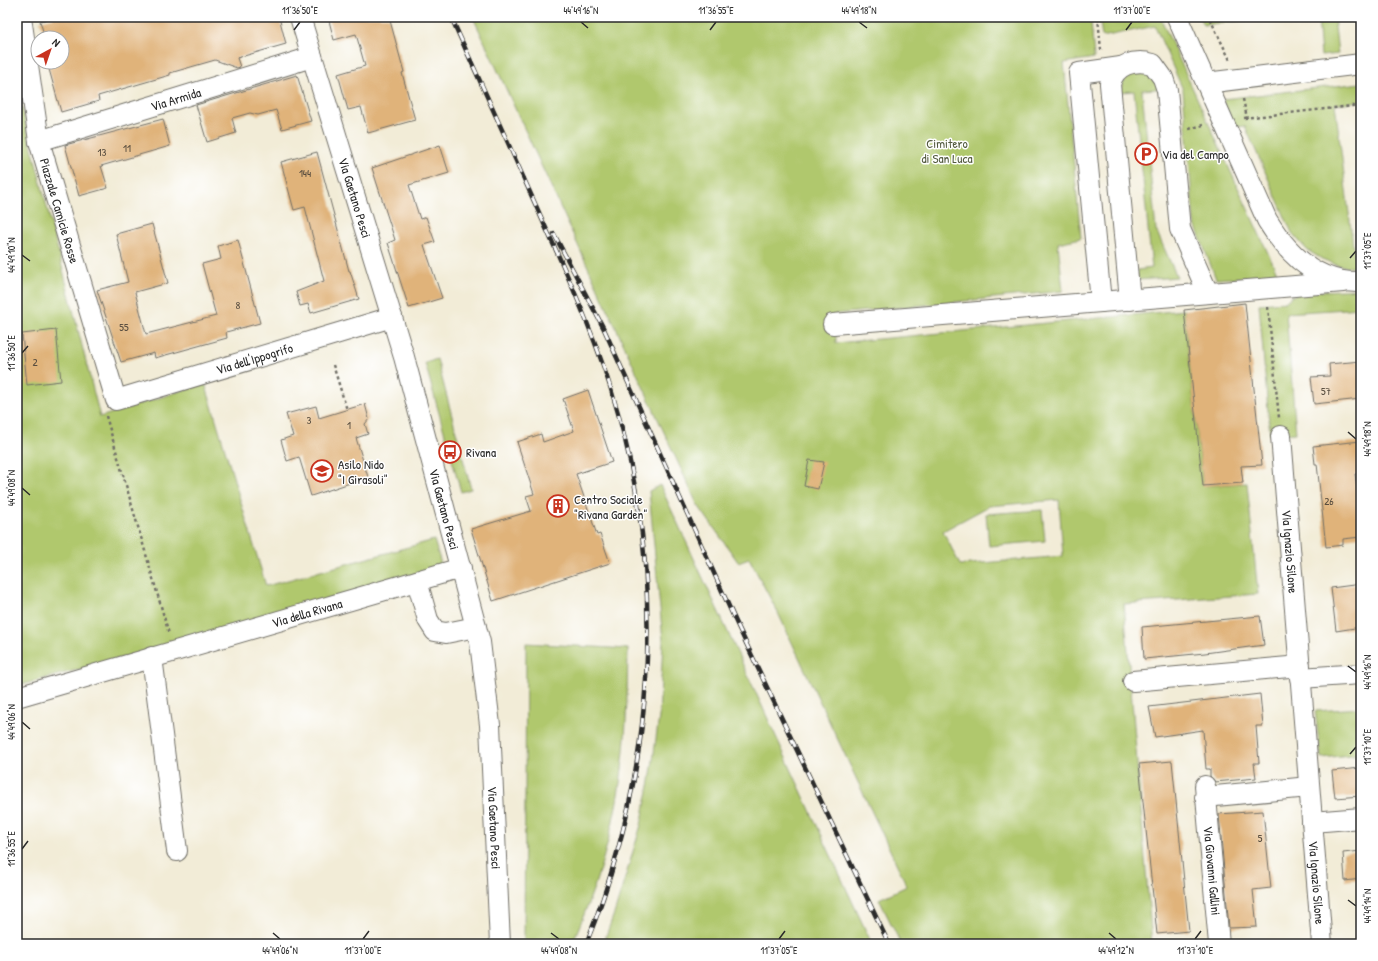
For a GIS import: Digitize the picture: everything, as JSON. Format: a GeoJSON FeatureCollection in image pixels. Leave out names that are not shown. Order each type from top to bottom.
{"type":"FeatureCollection","features":[{"type":"Feature","properties":{"kind":"street","name":"Piazzale Camicie Rosse"},"geometry":{"type":"LineString","coordinates":[[21,17],[39,141],[116,400]]}},
{"type":"Feature","properties":{"kind":"street","name":"Via Gaetano Pesci"},"geometry":{"type":"LineString","coordinates":[[300,17],[392,318],[476,627],[490,725],[500,944]]}},
{"type":"Feature","properties":{"kind":"street"},"geometry":{"type":"LineString","coordinates":[[1177,17],[1267,220],[1277,237],[1298,260],[1329,278],[1352,282]]}},
{"type":"Feature","properties":{"kind":"street","name":"Via Armida"},"geometry":{"type":"LineString","coordinates":[[39,141],[312,57]]}},
{"type":"Feature","properties":{"kind":"street"},"geometry":{"type":"LineString","coordinates":[[1101,302],[1079,73],[1112,69],[1127,64],[1145,62],[1153,64],[1159,70],[1167,90],[1180,229],[1208,293]]}},
{"type":"Feature","properties":{"kind":"street"},"geometry":{"type":"LineString","coordinates":[[1206,83],[1361,64]]}},
{"type":"Feature","properties":{"kind":"street"},"geometry":{"type":"LineString","coordinates":[[1112,69],[1110,84],[1130,300]]}},
{"type":"Feature","properties":{"kind":"street"},"geometry":{"type":"LineString","coordinates":[[833,324],[1352,282]]}},
{"type":"Feature","properties":{"kind":"street","name":"Via dell'Ippogrifo"},"geometry":{"type":"LineString","coordinates":[[116,400],[392,318]]}},
{"type":"Feature","properties":{"kind":"street","name":"Via Ignazio Silone"},"geometry":{"type":"LineString","coordinates":[[1281,436],[1322,944]]}},
{"type":"Feature","properties":{"kind":"street","name":"Via della Rivana"},"geometry":{"type":"LineString","coordinates":[[17,697],[461,568]]}},
{"type":"Feature","properties":{"kind":"street"},"geometry":{"type":"LineString","coordinates":[[417,581],[428,620],[435,631],[446,633],[476,627]]}},
{"type":"Feature","properties":{"kind":"street"},"geometry":{"type":"LineString","coordinates":[[152,657],[177,851]]}},
{"type":"Feature","properties":{"kind":"street"},"geometry":{"type":"LineString","coordinates":[[1133,681],[1300,672],[1361,674]]}},
{"type":"Feature","properties":{"kind":"street","name":"Via Giovanni Gallini"},"geometry":{"type":"LineString","coordinates":[[1219,944],[1205,791],[1309,787]]}},
{"type":"Feature","properties":{"kind":"street","name":"Via Ignazio Silone"},"geometry":{"type":"LineString","coordinates":[[1312,822],[1361,818]]}},
{"type":"Feature","properties":{"kind":"path"},"geometry":{"type":"LineString","coordinates":[[1098,17],[1112,69]]}},
{"type":"Feature","properties":{"kind":"path"},"geometry":{"type":"LineString","coordinates":[[1247,118],[1361,106]]}},
{"type":"Feature","properties":{"kind":"path"},"geometry":{"type":"LineString","coordinates":[[1171,134],[1222,120]]}},
{"type":"Feature","properties":{"kind":"path"},"geometry":{"type":"LineString","coordinates":[[1267,288],[1281,436]]}},
{"type":"Feature","properties":{"kind":"path"},"geometry":{"type":"LineString","coordinates":[[333,365],[348,410]]}},
{"type":"Feature","properties":{"kind":"path"},"geometry":{"type":"LineString","coordinates":[[116,400],[106,416],[170,634],[173,651]]}},
{"type":"Feature","properties":{"kind":"green space","name":"Cimitero di San Luca"},"geometry":{"type":"Polygon","coordinates":[[[473,17],[1160,17],[1278,275],[1216,279],[1194,222],[1183,90],[1155,26],[1102,37],[1100,22],[1091,21],[1094,58],[1064,63],[1081,238],[1058,243],[1063,291],[836,314],[836,343],[1184,310],[1203,486],[1247,483],[1258,594],[1124,604],[1152,944],[901,944],[879,899],[907,886],[778,613],[749,558],[738,562],[697,504],[473,17]],[[1059,500],[989,506],[943,531],[960,565],[1063,556],[1059,500]]]}},
{"type":"Feature","properties":{"kind":"green space"},"geometry":{"type":"Polygon","coordinates":[[[1199,17],[1272,17],[1203,25],[1199,17]]]}},
{"type":"Feature","properties":{"kind":"green space"},"geometry":{"type":"Polygon","coordinates":[[[1318,17],[1334,17],[1338,54],[1321,56],[1318,17]]]}},
{"type":"Feature","properties":{"kind":"green space"},"geometry":{"type":"Polygon","coordinates":[[[1141,72],[1156,81],[1158,89],[1142,90],[1156,230],[1177,277],[1138,280],[1137,270],[1152,268],[1134,91],[1120,92],[1123,84],[1129,76],[1141,72]]]}},
{"type":"Feature","properties":{"kind":"green space"},"geometry":{"type":"Polygon","coordinates":[[[1361,83],[1361,101],[1335,104],[1356,268],[1337,265],[1322,259],[1307,250],[1292,233],[1245,126],[1233,128],[1223,99],[1361,83]]]}},
{"type":"Feature","properties":{"kind":"green space"},"geometry":{"type":"Polygon","coordinates":[[[17,88],[100,417],[205,383],[266,586],[434,540],[442,567],[170,645],[17,686],[17,88]]]}},
{"type":"Feature","properties":{"kind":"green space"},"geometry":{"type":"Polygon","coordinates":[[[1361,289],[1361,308],[1286,313],[1296,433],[1270,435],[1259,304],[1285,302],[1292,296],[1303,292],[1361,289]]]}},
{"type":"Feature","properties":{"kind":"green space"},"geometry":{"type":"Polygon","coordinates":[[[437,359],[471,489],[461,492],[425,363],[437,359]]]}},
{"type":"Feature","properties":{"kind":"green space"},"geometry":{"type":"Polygon","coordinates":[[[660,485],[872,944],[603,944],[615,911],[641,825],[650,781],[659,717],[663,641],[649,491],[660,485]]]}},
{"type":"Feature","properties":{"kind":"green space"},"geometry":{"type":"Polygon","coordinates":[[[1042,510],[1045,541],[989,546],[986,514],[1042,510]]]}},
{"type":"Feature","properties":{"kind":"green space"},"geometry":{"type":"Polygon","coordinates":[[[526,643],[628,649],[625,733],[617,804],[595,885],[572,944],[524,944],[526,643]]]}},
{"type":"Feature","properties":{"kind":"green space"},"geometry":{"type":"Polygon","coordinates":[[[1361,708],[1361,754],[1321,758],[1315,711],[1361,708]]]}},
{"type":"Feature","properties":{"kind":"building"},"geometry":{"type":"Polygon","coordinates":[[[55,17],[279,17],[286,44],[237,58],[240,67],[237,68],[215,60],[98,96],[99,101],[61,112],[49,70],[70,70],[70,30],[43,30],[40,21],[55,17]]]}},
{"type":"Feature","properties":{"kind":"building"},"geometry":{"type":"Polygon","coordinates":[[[328,17],[389,17],[415,120],[368,133],[361,107],[348,110],[338,74],[365,66],[356,34],[334,40],[328,17]]]}},
{"type":"Feature","properties":{"kind":"building"},"geometry":{"type":"Polygon","coordinates":[[[297,75],[311,121],[282,129],[276,110],[258,115],[250,113],[232,118],[236,133],[207,142],[196,105],[297,75]]]}},
{"type":"Feature","properties":{"kind":"building"},"geometry":{"type":"Polygon","coordinates":[[[163,119],[170,146],[101,166],[108,188],[79,196],[65,145],[163,119]]]}},
{"type":"Feature","properties":{"kind":"building"},"geometry":{"type":"Polygon","coordinates":[[[440,145],[449,173],[409,185],[420,219],[426,217],[435,242],[424,245],[442,298],[409,308],[388,243],[395,240],[372,168],[440,145]]]}},
{"type":"Feature","properties":{"kind":"building"},"geometry":{"type":"Polygon","coordinates":[[[317,152],[349,271],[359,299],[311,313],[308,304],[300,306],[296,292],[324,281],[305,207],[294,210],[281,162],[317,152]]]}},
{"type":"Feature","properties":{"kind":"building"},"geometry":{"type":"Polygon","coordinates":[[[152,224],[168,283],[135,292],[146,334],[216,316],[202,264],[221,259],[218,246],[238,240],[260,323],[226,332],[227,338],[155,358],[154,353],[121,362],[97,290],[128,282],[116,234],[152,224]]]}},
{"type":"Feature","properties":{"kind":"building"},"geometry":{"type":"Polygon","coordinates":[[[1245,303],[1262,465],[1241,466],[1243,483],[1203,486],[1184,310],[1245,303]]]}},
{"type":"Feature","properties":{"kind":"building"},"geometry":{"type":"Polygon","coordinates":[[[56,330],[61,381],[27,385],[22,334],[56,330]]]}},
{"type":"Feature","properties":{"kind":"building"},"geometry":{"type":"Polygon","coordinates":[[[1361,361],[1361,399],[1314,404],[1311,377],[1330,376],[1329,364],[1361,361]]]}},
{"type":"Feature","properties":{"kind":"building"},"geometry":{"type":"Polygon","coordinates":[[[588,390],[612,462],[576,474],[597,535],[600,534],[610,563],[493,601],[471,529],[531,511],[526,496],[534,494],[517,442],[541,434],[543,442],[574,431],[563,399],[588,390]]]}},
{"type":"Feature","properties":{"kind":"building"},"geometry":{"type":"Polygon","coordinates":[[[365,404],[369,419],[365,424],[368,434],[356,438],[368,477],[311,496],[299,457],[287,461],[281,440],[293,436],[286,414],[316,406],[319,418],[365,404]]]}},
{"type":"Feature","properties":{"kind":"building"},"geometry":{"type":"Polygon","coordinates":[[[1361,441],[1361,473],[1355,474],[1361,511],[1361,537],[1343,539],[1343,545],[1326,547],[1317,464],[1315,464],[1313,446],[1361,441]]]}},
{"type":"Feature","properties":{"kind":"building"},"geometry":{"type":"Polygon","coordinates":[[[809,460],[824,462],[818,489],[804,486],[809,460]]]}},
{"type":"Feature","properties":{"kind":"building"},"geometry":{"type":"Polygon","coordinates":[[[1361,584],[1361,627],[1336,631],[1331,588],[1361,584]]]}},
{"type":"Feature","properties":{"kind":"building"},"geometry":{"type":"Polygon","coordinates":[[[1260,616],[1264,645],[1144,659],[1142,627],[1260,616]]]}},
{"type":"Feature","properties":{"kind":"building"},"geometry":{"type":"Polygon","coordinates":[[[1260,694],[1263,726],[1256,726],[1259,763],[1254,763],[1256,778],[1215,782],[1210,776],[1210,769],[1206,769],[1203,730],[1155,737],[1149,707],[1260,694]]]}},
{"type":"Feature","properties":{"kind":"building"},"geometry":{"type":"Polygon","coordinates":[[[1172,761],[1189,931],[1157,934],[1139,764],[1172,761]]]}},
{"type":"Feature","properties":{"kind":"building"},"geometry":{"type":"Polygon","coordinates":[[[1361,768],[1361,796],[1335,798],[1332,771],[1361,768]]]}},
{"type":"Feature","properties":{"kind":"building"},"geometry":{"type":"Polygon","coordinates":[[[1263,811],[1271,888],[1253,890],[1257,927],[1229,928],[1219,814],[1263,811]]]}},
{"type":"Feature","properties":{"kind":"building"},"geometry":{"type":"Polygon","coordinates":[[[1361,851],[1361,879],[1345,881],[1343,853],[1361,851]]]}},
{"type":"Feature","properties":{"kind":"railway"},"geometry":{"type":"LineString","coordinates":[[451,17],[566,272],[603,365],[618,413],[633,479],[643,546],[647,613],[646,681],[639,748],[627,815],[609,880],[586,944]]}},
{"type":"Feature","properties":{"kind":"railway"},"geometry":{"type":"LineString","coordinates":[[554,234],[604,329],[736,622],[889,944]]}},
{"type":"Feature","properties":{"kind":"place","name":"Via del Campo"},"geometry":{"type":"Point","coordinates":[1146,154]}},
{"type":"Feature","properties":{"kind":"place","name":"Rivana"},"geometry":{"type":"Point","coordinates":[450,452]}},
{"type":"Feature","properties":{"kind":"place","name":"Asilo Nido \"I Girasoli\""},"geometry":{"type":"Point","coordinates":[322,471]}},
{"type":"Feature","properties":{"kind":"place","name":"Centro Sociale \"Rivana Garden\""},"geometry":{"type":"Point","coordinates":[558,506]}}]}
